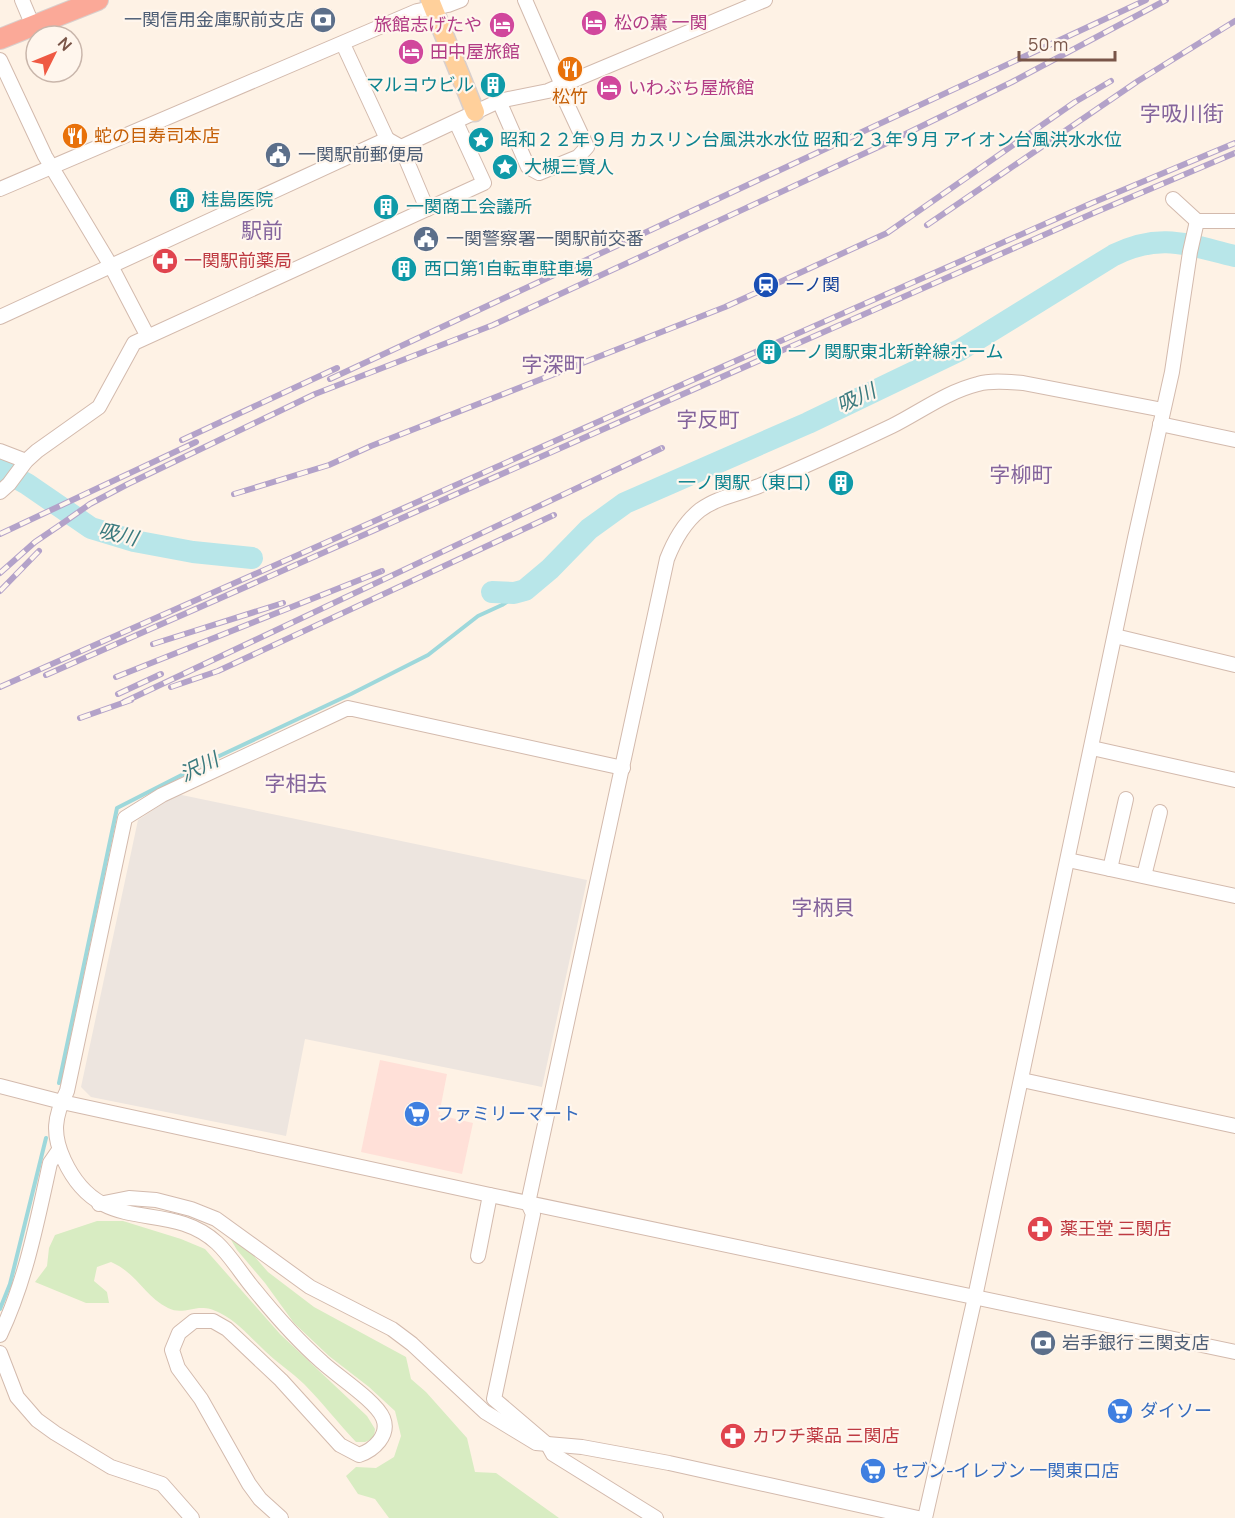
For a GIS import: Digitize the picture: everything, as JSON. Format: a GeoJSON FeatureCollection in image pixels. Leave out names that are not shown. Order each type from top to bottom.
{"type":"FeatureCollection","features":[{"type":"Feature","properties":{"kind":"highway"},"geometry":{"type":"LineString","coordinates":[[38,24],[98,0]]}},
{"type":"Feature","properties":{"kind":"highway"},"geometry":{"type":"LineString","coordinates":[[0,39],[24,30]]}},
{"type":"Feature","properties":{"kind":"main road"},"geometry":{"type":"LineString","coordinates":[[431,4],[475,112]]}},
{"type":"Feature","properties":{"kind":"street"},"geometry":{"type":"LineString","coordinates":[[22,0],[32,24]]}},
{"type":"Feature","properties":{"kind":"street"},"geometry":{"type":"LineString","coordinates":[[0,189],[343,44],[431,4],[448,5],[461,0]]}},
{"type":"Feature","properties":{"kind":"street"},"geometry":{"type":"LineString","coordinates":[[499,100],[528,167],[539,174],[578,157],[586,147],[525,0]]}},
{"type":"Feature","properties":{"kind":"street"},"geometry":{"type":"LineString","coordinates":[[400,147],[499,100],[548,91],[561,86],[732,6],[765,0]]}},
{"type":"Feature","properties":{"kind":"street"},"geometry":{"type":"LineString","coordinates":[[343,44],[387,139],[400,147],[427,209]]}},
{"type":"Feature","properties":{"kind":"street"},"geometry":{"type":"LineString","coordinates":[[0,60],[51,168],[111,266],[147,335]]}},
{"type":"Feature","properties":{"kind":"street"},"geometry":{"type":"LineString","coordinates":[[5,488],[23,464],[37,451],[99,407],[134,343],[147,335],[484,183],[456,122]]}},
{"type":"Feature","properties":{"kind":"street"},"geometry":{"type":"LineString","coordinates":[[0,317],[387,139]]}},
{"type":"Feature","properties":{"kind":"street"},"geometry":{"type":"LineString","coordinates":[[1173,199],[1196,226]]}},
{"type":"Feature","properties":{"kind":"street"},"geometry":{"type":"LineString","coordinates":[[1196,226],[1235,220]]}},
{"type":"Feature","properties":{"kind":"street"},"geometry":{"type":"LineString","coordinates":[[925,1518],[1022,1080],[1172,372],[1196,226]]}},
{"type":"Feature","properties":{"kind":"street"},"geometry":{"type":"LineString","coordinates":[[656,1518],[553,1454],[548,1445],[494,1399],[533,1214],[528,1203],[667,559],[681,531],[699,511],[720,498],[757,486],[893,426],[953,392],[979,384],[1000,381],[1023,382],[1163,410]]}},
{"type":"Feature","properties":{"kind":"street"},"geometry":{"type":"LineString","coordinates":[[1160,424],[1235,440]]}},
{"type":"Feature","properties":{"kind":"street"},"geometry":{"type":"LineString","coordinates":[[0,451],[23,464]]}},
{"type":"Feature","properties":{"kind":"street"},"geometry":{"type":"LineString","coordinates":[[1115,636],[1235,665]]}},
{"type":"Feature","properties":{"kind":"street"},"geometry":{"type":"LineString","coordinates":[[281,1518],[260,1499],[249,1484],[201,1399],[178,1368],[172,1350],[179,1333],[194,1320],[213,1321],[227,1329],[281,1380],[340,1445],[359,1455],[371,1451],[380,1441],[384,1429],[383,1417],[370,1402],[295,1337],[218,1244],[195,1227],[170,1220],[125,1213],[99,1204],[68,1169],[59,1150],[55,1123],[67,1091],[125,818],[162,795],[348,708],[623,768]]}},
{"type":"Feature","properties":{"kind":"street"},"geometry":{"type":"LineString","coordinates":[[1092,748],[1235,780]]}},
{"type":"Feature","properties":{"kind":"street"},"geometry":{"type":"LineString","coordinates":[[1110,869],[1126,799]]}},
{"type":"Feature","properties":{"kind":"street"},"geometry":{"type":"LineString","coordinates":[[1144,876],[1160,812]]}},
{"type":"Feature","properties":{"kind":"street"},"geometry":{"type":"LineString","coordinates":[[1068,860],[1235,896]]}},
{"type":"Feature","properties":{"kind":"street"},"geometry":{"type":"LineString","coordinates":[[1022,1080],[1235,1126]]}},
{"type":"Feature","properties":{"kind":"street"},"geometry":{"type":"LineString","coordinates":[[0,1086],[62,1102],[490,1195],[1235,1352]]}},
{"type":"Feature","properties":{"kind":"street"},"geometry":{"type":"LineString","coordinates":[[0,1335],[15,1304],[24,1276],[50,1163],[59,1150]]}},
{"type":"Feature","properties":{"kind":"street"},"geometry":{"type":"LineString","coordinates":[[478,1256],[490,1195]]}},
{"type":"Feature","properties":{"kind":"street"},"geometry":{"type":"LineString","coordinates":[[99,1204],[129,1198],[156,1200],[191,1209],[216,1219],[310,1287],[392,1329],[412,1344],[485,1412],[536,1443],[582,1447],[669,1463],[918,1518]]}},
{"type":"Feature","properties":{"kind":"street"},"geometry":{"type":"LineString","coordinates":[[0,1353],[17,1397],[37,1420],[111,1467],[162,1484],[192,1518]]}},
{"type":"Feature","properties":{"kind":"shaded area"},"geometry":{"type":"Polygon","coordinates":[[[177,794],[587,880],[542,1087],[305,1039],[286,1136],[91,1097],[81,1087],[138,820],[177,794]]]}},
{"type":"Feature","properties":{"kind":"shaded area"},"geometry":{"type":"Polygon","coordinates":[[[380,1060],[447,1074],[439,1115],[473,1123],[462,1174],[361,1152],[380,1060]]]}},
{"type":"Feature","properties":{"kind":"green space"},"geometry":{"type":"Polygon","coordinates":[[[97,1221],[123,1221],[205,1249],[280,1334],[367,1416],[375,1429],[374,1438],[365,1442],[356,1442],[295,1375],[227,1317],[212,1309],[198,1308],[180,1311],[168,1308],[153,1298],[128,1272],[111,1262],[97,1267],[94,1281],[107,1292],[109,1303],[86,1303],[35,1282],[47,1266],[49,1248],[55,1235],[97,1221]]]}},
{"type":"Feature","properties":{"kind":"green space"},"geometry":{"type":"Polygon","coordinates":[[[230,1238],[236,1239],[247,1248],[268,1272],[314,1307],[406,1357],[411,1379],[426,1392],[467,1438],[475,1472],[496,1473],[559,1518],[389,1518],[375,1499],[358,1494],[346,1476],[356,1467],[376,1468],[394,1457],[401,1436],[395,1411],[329,1356],[294,1323],[230,1238]]]}},
{"type":"Feature","properties":{"kind":"waterway","name":"吸川"},"geometry":{"type":"LineString","coordinates":[[492,592],[514,593],[525,590],[550,569],[589,529],[625,503],[808,423],[960,350],[1114,255],[1131,248],[1161,242],[1188,245],[1235,256]]}},
{"type":"Feature","properties":{"kind":"waterway","name":"吸川"},"geometry":{"type":"LineString","coordinates":[[0,469],[27,484],[91,528],[134,541],[193,552],[252,558]]}},
{"type":"Feature","properties":{"kind":"waterway","name":"沢川"},"geometry":{"type":"LineString","coordinates":[[59,1083],[117,808],[428,655],[478,616],[502,605],[525,590]]}},
{"type":"Feature","properties":{"kind":"waterway","name":"沢川"},"geometry":{"type":"LineString","coordinates":[[0,1309],[10,1284],[46,1138]]}},
{"type":"Feature","properties":{"kind":"railway"},"geometry":{"type":"LineString","coordinates":[[330,379],[1146,0]]}},
{"type":"Feature","properties":{"kind":"railway"},"geometry":{"type":"LineString","coordinates":[[0,573],[35,542],[90,504],[128,484],[315,394],[493,325],[887,143],[1012,82],[1166,0]]}},
{"type":"Feature","properties":{"kind":"railway"},"geometry":{"type":"LineString","coordinates":[[927,225],[1138,81],[1235,21]]}},
{"type":"Feature","properties":{"kind":"railway"},"geometry":{"type":"LineString","coordinates":[[234,494],[329,465],[371,446],[725,307],[887,233],[1075,102],[1111,81]]}},
{"type":"Feature","properties":{"kind":"railway"},"geometry":{"type":"LineString","coordinates":[[0,687],[1092,203],[1235,143]]}},
{"type":"Feature","properties":{"kind":"railway"},"geometry":{"type":"LineString","coordinates":[[46,675],[1096,212],[1235,153]]}},
{"type":"Feature","properties":{"kind":"railway"},"geometry":{"type":"LineString","coordinates":[[182,440],[337,368]]}},
{"type":"Feature","properties":{"kind":"railway"},"geometry":{"type":"LineString","coordinates":[[0,534],[196,442]]}},
{"type":"Feature","properties":{"kind":"railway"},"geometry":{"type":"LineString","coordinates":[[124,702],[662,448]]}},
{"type":"Feature","properties":{"kind":"railway"},"geometry":{"type":"LineString","coordinates":[[171,687],[218,671],[554,515]]}},
{"type":"Feature","properties":{"kind":"railway"},"geometry":{"type":"LineString","coordinates":[[0,591],[39,551]]}},
{"type":"Feature","properties":{"kind":"railway"},"geometry":{"type":"LineString","coordinates":[[116,677],[382,571]]}},
{"type":"Feature","properties":{"kind":"railway"},"geometry":{"type":"LineString","coordinates":[[153,644],[283,603]]}},
{"type":"Feature","properties":{"kind":"railway"},"geometry":{"type":"LineString","coordinates":[[118,694],[161,674]]}},
{"type":"Feature","properties":{"kind":"railway"},"geometry":{"type":"LineString","coordinates":[[80,718],[131,700]]}},
{"type":"Feature","properties":{"kind":"place","name":"一関信用金庫駅前支店"},"geometry":{"type":"Point","coordinates":[323,20]}},
{"type":"Feature","properties":{"kind":"place","name":"松の薫 一関"},"geometry":{"type":"Point","coordinates":[594,23]}},
{"type":"Feature","properties":{"kind":"place","name":"旅館志げたや"},"geometry":{"type":"Point","coordinates":[502,25]}},
{"type":"Feature","properties":{"kind":"place","name":"田中屋旅館"},"geometry":{"type":"Point","coordinates":[411,52]}},
{"type":"Feature","properties":{"kind":"place","name":"松竹"},"geometry":{"type":"Point","coordinates":[570,69]}},
{"type":"Feature","properties":{"kind":"place","name":"マルヨウビル"},"geometry":{"type":"Point","coordinates":[493,85]}},
{"type":"Feature","properties":{"kind":"place","name":"いわぶち屋旅館"},"geometry":{"type":"Point","coordinates":[609,88]}},
{"type":"Feature","properties":{"kind":"place","name":"蛇の目寿司本店"},"geometry":{"type":"Point","coordinates":[75,136]}},
{"type":"Feature","properties":{"kind":"place","name":"昭和２２年９月 カスリン台風洪水水位 昭和２３年９月 アイオン台風洪水水位"},"geometry":{"type":"Point","coordinates":[481,140]}},
{"type":"Feature","properties":{"kind":"place","name":"一関駅前郵便局"},"geometry":{"type":"Point","coordinates":[278,155]}},
{"type":"Feature","properties":{"kind":"place","name":"大槻三賢人"},"geometry":{"type":"Point","coordinates":[505,167]}},
{"type":"Feature","properties":{"kind":"place","name":"桂島医院"},"geometry":{"type":"Point","coordinates":[182,200]}},
{"type":"Feature","properties":{"kind":"place","name":"一関商工会議所"},"geometry":{"type":"Point","coordinates":[386,207]}},
{"type":"Feature","properties":{"kind":"place","name":"一関警察署一関駅前交番"},"geometry":{"type":"Point","coordinates":[426,239]}},
{"type":"Feature","properties":{"kind":"place","name":"一関駅前薬局"},"geometry":{"type":"Point","coordinates":[165,261]}},
{"type":"Feature","properties":{"kind":"place","name":"西口第1自転車駐車場"},"geometry":{"type":"Point","coordinates":[404,269]}},
{"type":"Feature","properties":{"kind":"place","name":"一ノ関"},"geometry":{"type":"Point","coordinates":[766,285]}},
{"type":"Feature","properties":{"kind":"place","name":"一ノ関駅東北新幹線ホーム"},"geometry":{"type":"Point","coordinates":[769,352]}},
{"type":"Feature","properties":{"kind":"place","name":"一ノ関駅（東口）"},"geometry":{"type":"Point","coordinates":[841,483]}},
{"type":"Feature","properties":{"kind":"place","name":"ファミリーマート"},"geometry":{"type":"Point","coordinates":[417,1114]}},
{"type":"Feature","properties":{"kind":"place","name":"薬王堂 三関店"},"geometry":{"type":"Point","coordinates":[1040,1229]}},
{"type":"Feature","properties":{"kind":"place","name":"岩手銀行 三関支店"},"geometry":{"type":"Point","coordinates":[1043,1343]}},
{"type":"Feature","properties":{"kind":"place","name":"ダイソー"},"geometry":{"type":"Point","coordinates":[1120,1411]}},
{"type":"Feature","properties":{"kind":"place","name":"カワチ薬品 三関店"},"geometry":{"type":"Point","coordinates":[733,1436]}},
{"type":"Feature","properties":{"kind":"place","name":"セブン-イレブン 一関東口店"},"geometry":{"type":"Point","coordinates":[873,1471]}},
{"type":"Feature","properties":{"kind":"district","name":"字吸川街"},"geometry":{"type":"Point","coordinates":[1182,114]}},
{"type":"Feature","properties":{"kind":"district","name":"駅前"},"geometry":{"type":"Point","coordinates":[262,231]}},
{"type":"Feature","properties":{"kind":"district","name":"字深町"},"geometry":{"type":"Point","coordinates":[553,365]}},
{"type":"Feature","properties":{"kind":"district","name":"字反町"},"geometry":{"type":"Point","coordinates":[708,420]}},
{"type":"Feature","properties":{"kind":"district","name":"字柳町"},"geometry":{"type":"Point","coordinates":[1021,475]}},
{"type":"Feature","properties":{"kind":"district","name":"字相去"},"geometry":{"type":"Point","coordinates":[296,784]}},
{"type":"Feature","properties":{"kind":"district","name":"字柄貝"},"geometry":{"type":"Point","coordinates":[823,908]}}]}
